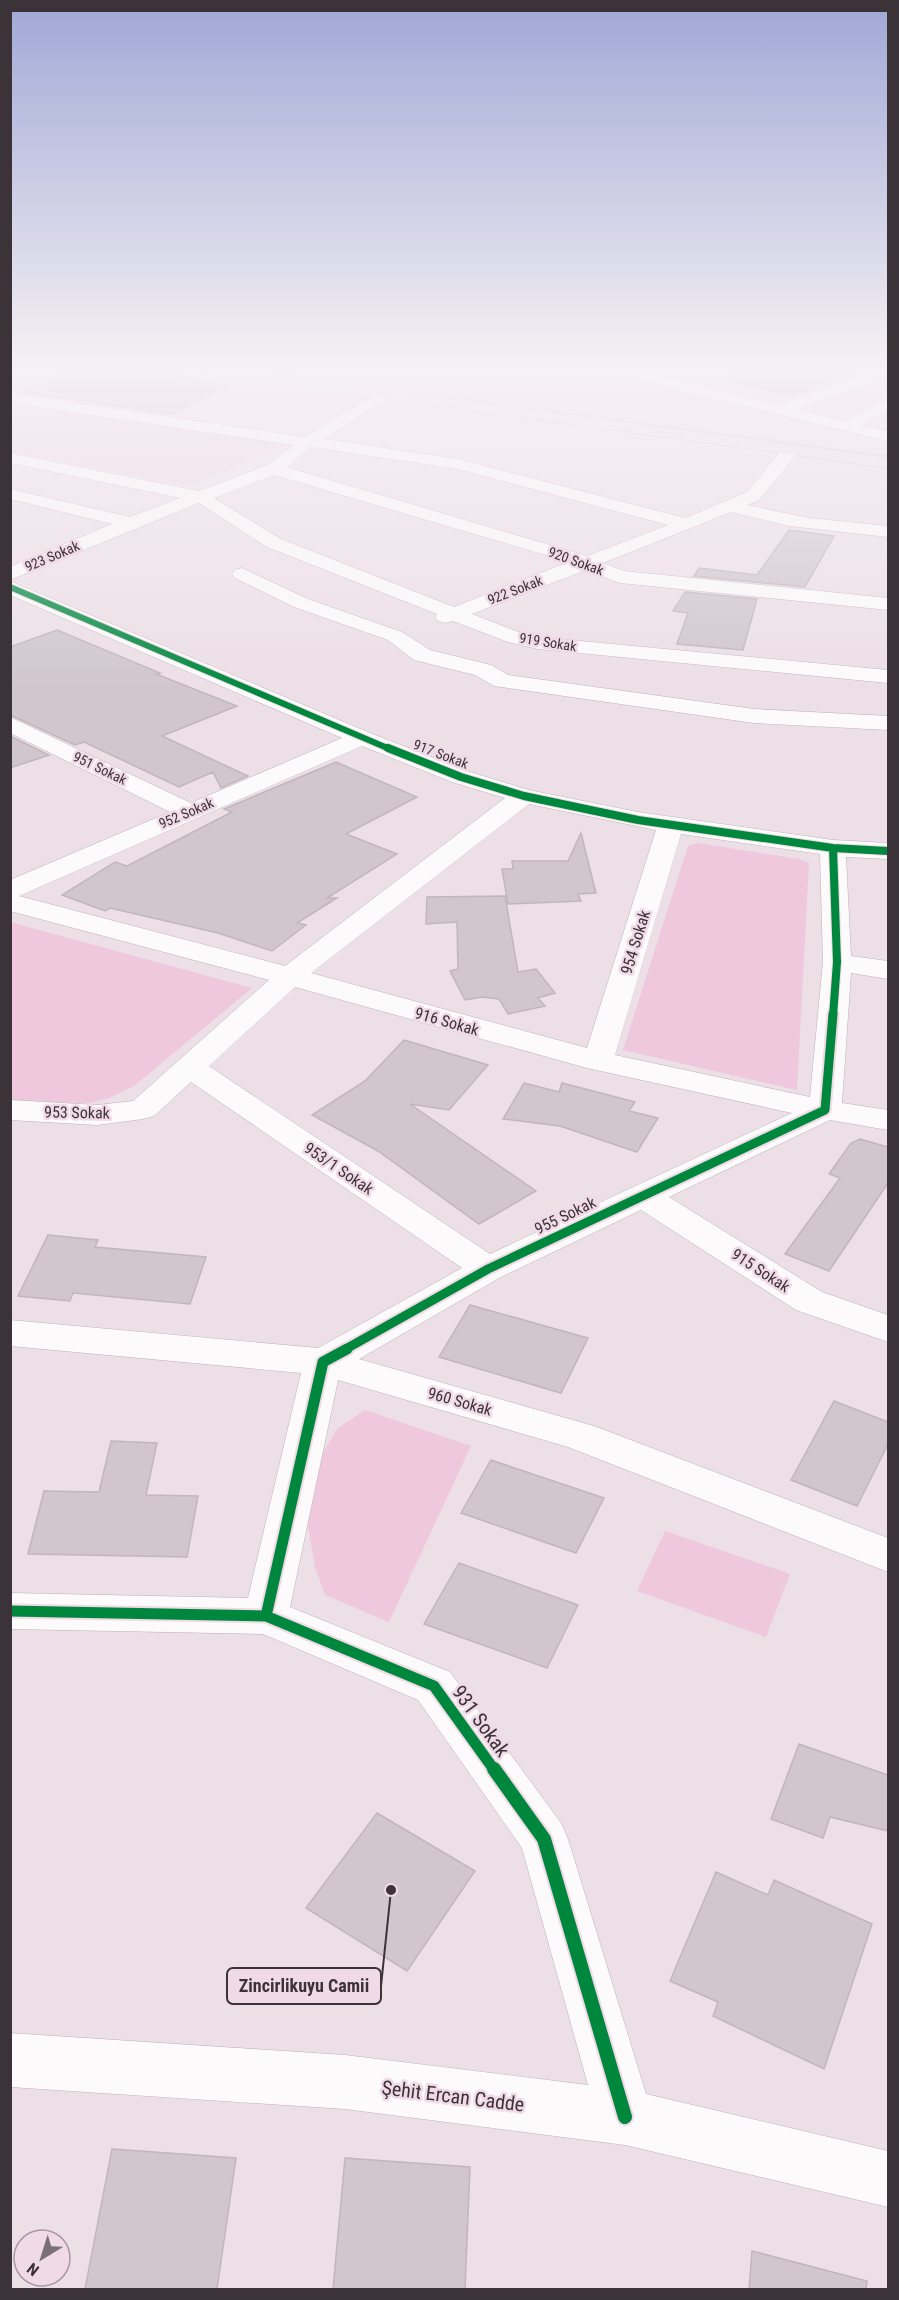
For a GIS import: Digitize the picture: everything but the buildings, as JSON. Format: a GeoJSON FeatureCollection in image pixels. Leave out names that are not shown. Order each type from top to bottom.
{"type":"FeatureCollection","features":[{"type":"Feature","properties":{"kind":"street"},"geometry":{"type":"LineString","coordinates":[[107,477],[201,496]]}},
{"type":"Feature","properties":{"kind":"street","name":"923 Sokak"},"geometry":{"type":"LineString","coordinates":[[10,574],[131,523],[251,477]]}},
{"type":"Feature","properties":{"kind":"street","name":"920 Sokak"},"geometry":{"type":"LineString","coordinates":[[301,477],[586,562],[620,577],[888,604]]}},
{"type":"Feature","properties":{"kind":"street"},"geometry":{"type":"LineString","coordinates":[[509,477],[687,524]]}},
{"type":"Feature","properties":{"kind":"street","name":"922 Sokak"},"geometry":{"type":"LineString","coordinates":[[411,630],[730,506],[753,496],[768,477]]}},
{"type":"Feature","properties":{"kind":"street"},"geometry":{"type":"LineString","coordinates":[[10,494],[131,523]]}},
{"type":"Feature","properties":{"kind":"street","name":"919 Sokak"},"geometry":{"type":"LineString","coordinates":[[201,496],[274,543],[515,638],[538,643],[806,671],[888,677]]}},
{"type":"Feature","properties":{"kind":"street"},"geometry":{"type":"LineString","coordinates":[[730,506],[761,516],[796,523],[888,532]]}},
{"type":"Feature","properties":{"kind":"street"},"geometry":{"type":"LineString","coordinates":[[242,574],[301,603],[411,630],[422,655],[483,670],[502,681],[754,716],[888,723]]}},
{"type":"Feature","properties":{"kind":"street","name":"917 Sokak"},"geometry":{"type":"LineString","coordinates":[[10,587],[362,738],[461,777],[524,796],[638,820],[833,848],[888,851]]}},
{"type":"Feature","properties":{"kind":"street","name":"951 Sokak"},"geometry":{"type":"LineString","coordinates":[[10,724],[189,811]]}},
{"type":"Feature","properties":{"kind":"street","name":"952 Sokak"},"geometry":{"type":"LineString","coordinates":[[10,890],[362,738]]}},
{"type":"Feature","properties":{"kind":"street"},"geometry":{"type":"LineString","coordinates":[[190,1067],[290,976],[524,796]]}},
{"type":"Feature","properties":{"kind":"street","name":"954 Sokak"},"geometry":{"type":"LineString","coordinates":[[598,1061],[671,824]]}},
{"type":"Feature","properties":{"kind":"street"},"geometry":{"type":"LineString","coordinates":[[825,1110],[837,962],[833,848]]}},
{"type":"Feature","properties":{"kind":"street","name":"916 Sokak"},"geometry":{"type":"LineString","coordinates":[[10,902],[290,976],[540,1047],[825,1110],[888,1120]]}},
{"type":"Feature","properties":{"kind":"street"},"geometry":{"type":"LineString","coordinates":[[837,962],[888,970]]}},
{"type":"Feature","properties":{"kind":"street","name":"953 Sokak"},"geometry":{"type":"LineString","coordinates":[[10,1110],[97,1115],[143,1109],[190,1067]]}},
{"type":"Feature","properties":{"kind":"street","name":"953/1 Sokak"},"geometry":{"type":"LineString","coordinates":[[190,1067],[488,1269]]}},
{"type":"Feature","properties":{"kind":"street","name":"955 Sokak"},"geometry":{"type":"LineString","coordinates":[[323,1362],[488,1269],[825,1110]]}},
{"type":"Feature","properties":{"kind":"street","name":"915 Sokak"},"geometry":{"type":"LineString","coordinates":[[642,1195],[809,1301],[888,1329]]}},
{"type":"Feature","properties":{"kind":"street","name":"960 Sokak"},"geometry":{"type":"LineString","coordinates":[[10,1333],[323,1362],[580,1436],[888,1555]]}},
{"type":"Feature","properties":{"kind":"street"},"geometry":{"type":"LineString","coordinates":[[266,1616],[323,1362]]}},
{"type":"Feature","properties":{"kind":"street","name":"931 Sokak"},"geometry":{"type":"LineString","coordinates":[[10,1611],[266,1616],[434,1686],[544,1839],[625,2117]]}},
{"type":"Feature","properties":{"kind":"street","name":"Şehit Ercan Cadde"},"geometry":{"type":"LineString","coordinates":[[10,2060],[345,2082],[625,2117],[888,2179]]}},
{"type":"Feature","properties":{"kind":"shaded area"},"geometry":{"type":"Polygon","coordinates":[[[144,477],[212,477],[184,485],[144,477]]]}},
{"type":"Feature","properties":{"kind":"shaded area"},"geometry":{"type":"Polygon","coordinates":[[[698,843],[799,859],[809,863],[797,1090],[623,1050],[688,846],[698,843]]]}},
{"type":"Feature","properties":{"kind":"shaded area"},"geometry":{"type":"Polygon","coordinates":[[[10,922],[252,988],[134,1086],[109,1098],[90,1103],[11,1102],[10,922]]]}},
{"type":"Feature","properties":{"kind":"shaded area"},"geometry":{"type":"Polygon","coordinates":[[[365,1410],[471,1446],[389,1622],[325,1595],[315,1567],[306,1515],[320,1457],[338,1428],[365,1410]]]}},
{"type":"Feature","properties":{"kind":"shaded area"},"geometry":{"type":"Polygon","coordinates":[[[665,1531],[790,1574],[766,1637],[637,1591],[665,1531]]]}},
{"type":"Feature","properties":{"kind":"cycle path"},"geometry":{"type":"LineString","coordinates":[[10,587],[362,738],[461,777],[524,796],[638,820],[833,848],[888,851]]}},
{"type":"Feature","properties":{"kind":"cycle path"},"geometry":{"type":"LineString","coordinates":[[266,1616],[323,1362],[488,1269],[825,1110],[837,962],[833,848]]}},
{"type":"Feature","properties":{"kind":"cycle path"},"geometry":{"type":"LineString","coordinates":[[10,1611],[266,1616],[434,1686],[544,1839],[625,2117]]}},
{"type":"Feature","properties":{"kind":"place","name":"Zincirlikuyu Camii"},"geometry":{"type":"Point","coordinates":[391,1890]}}]}
